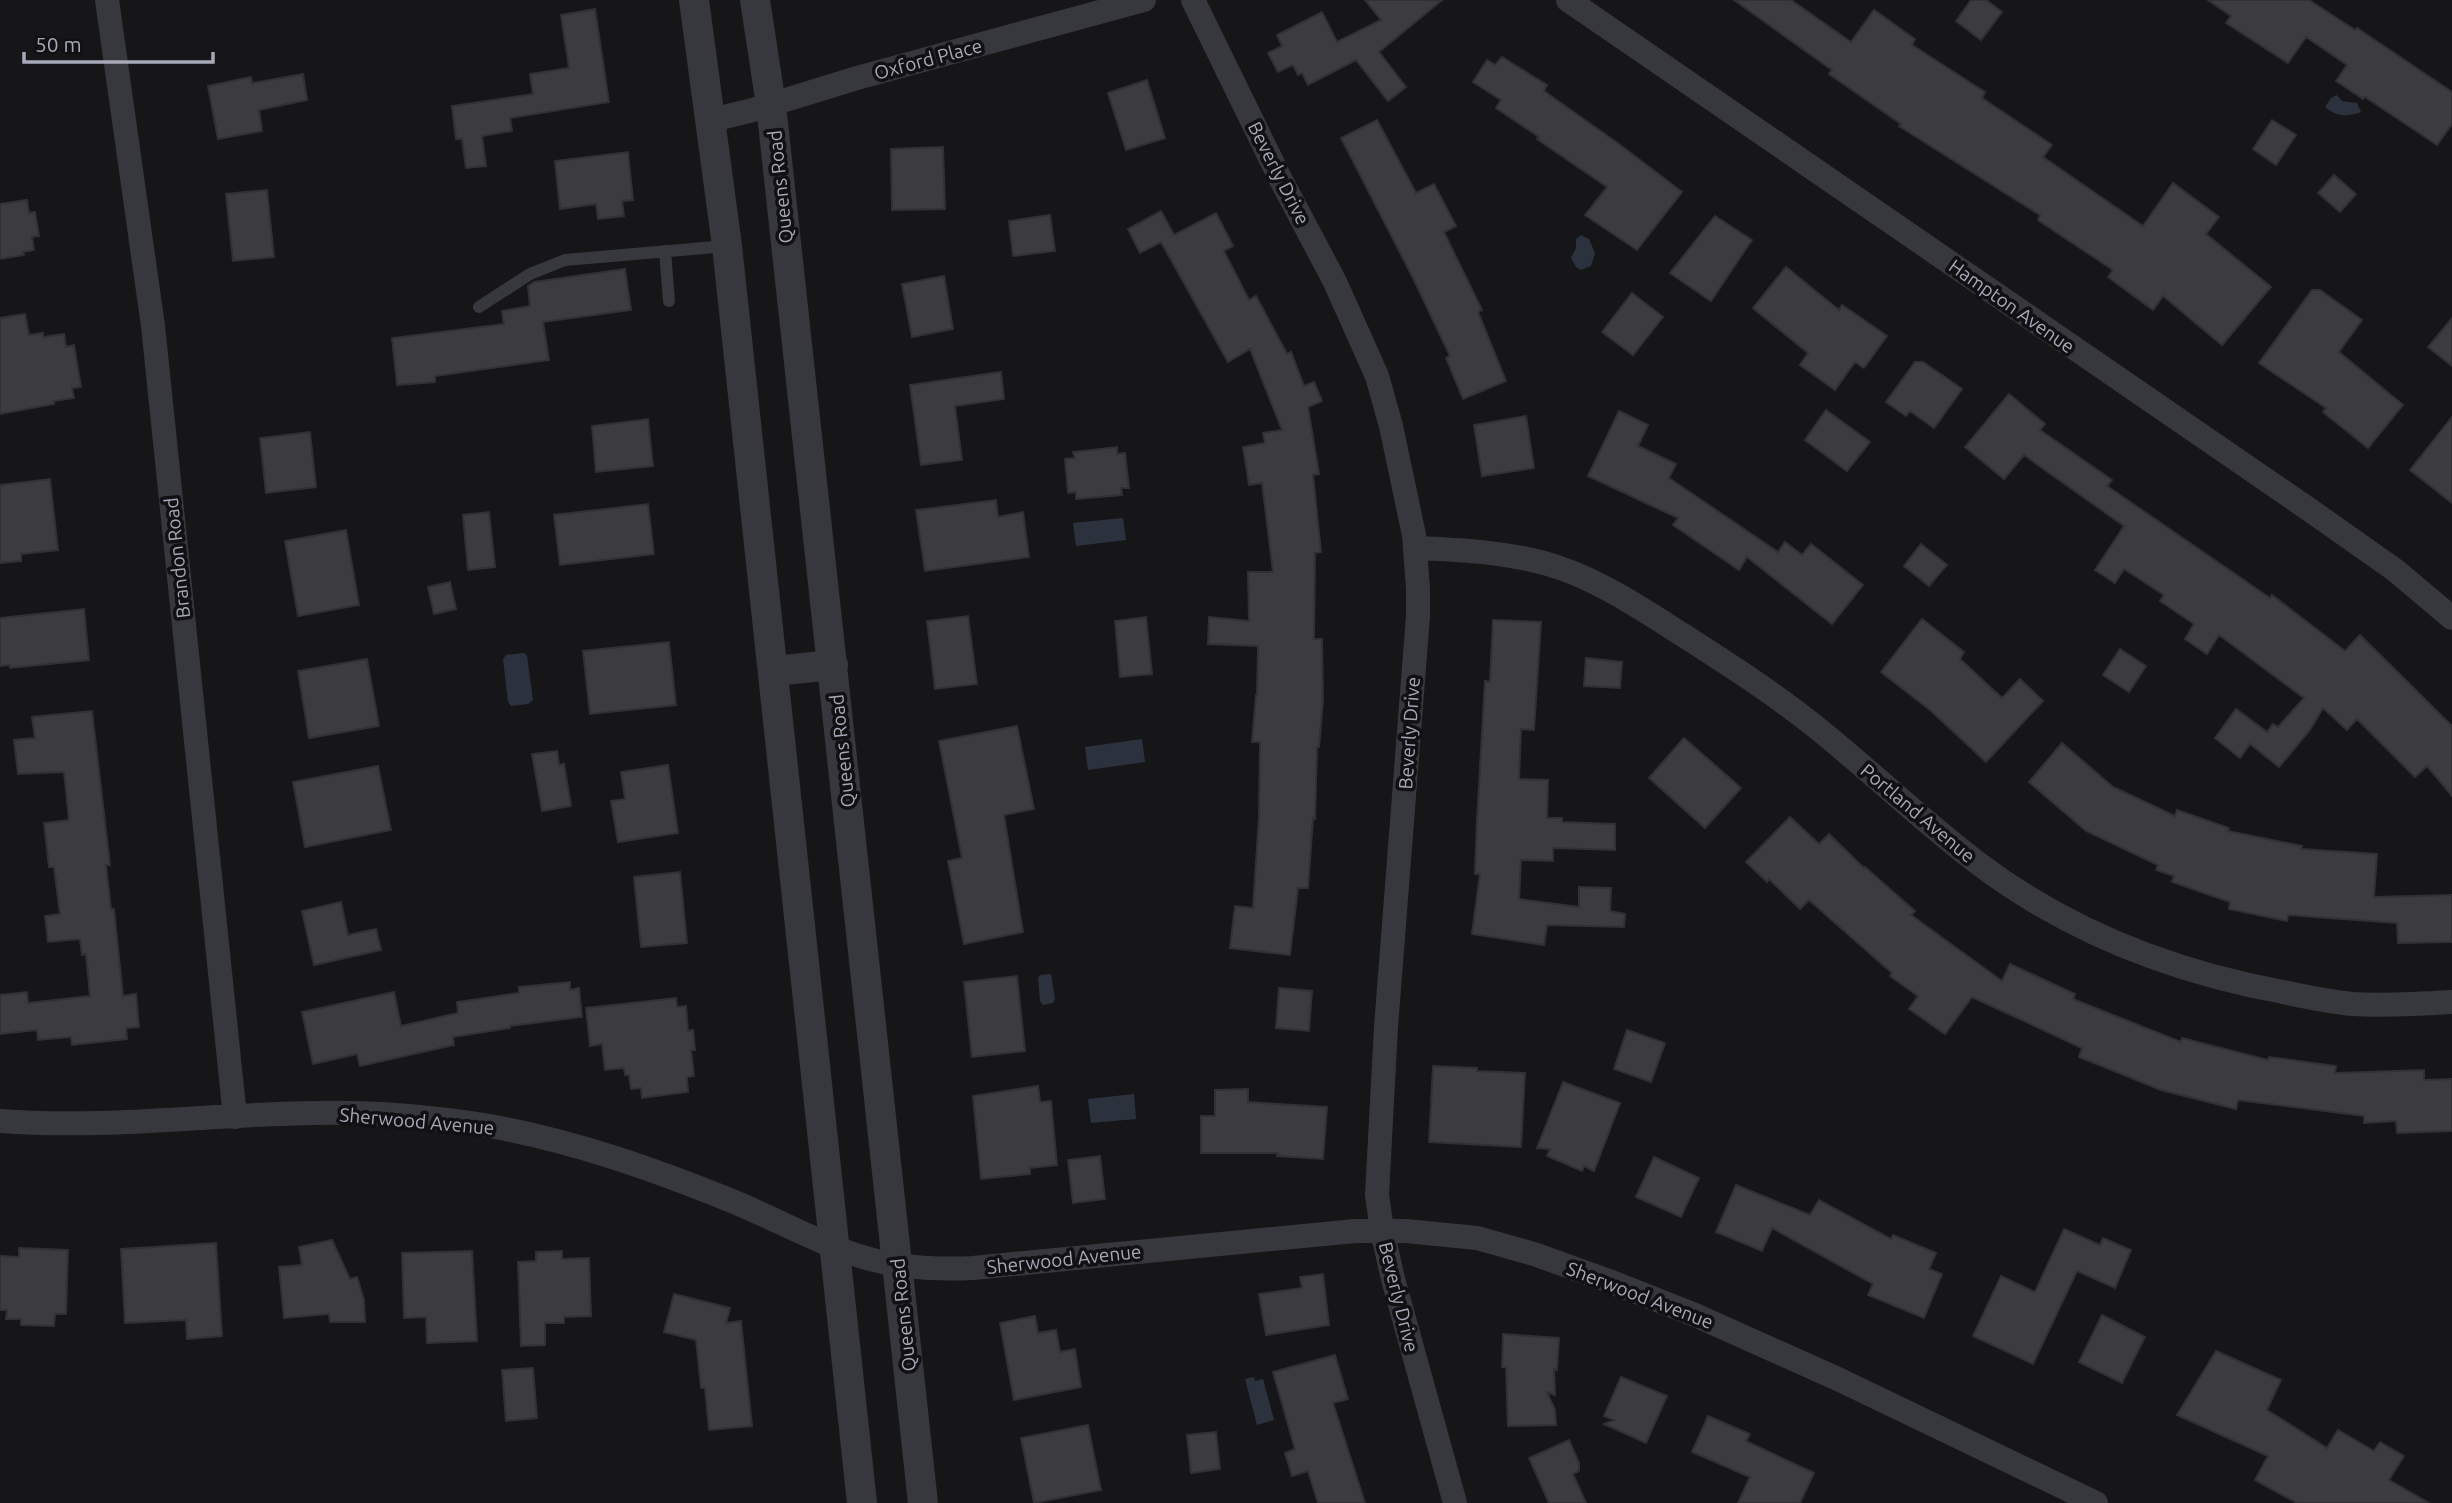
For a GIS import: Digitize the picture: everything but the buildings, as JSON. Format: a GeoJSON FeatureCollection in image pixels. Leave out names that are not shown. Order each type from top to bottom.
{"type":"FeatureCollection","features":[{"type":"Feature","properties":{"kind":"street","name":"Brandon Road"},"geometry":{"type":"LineString","coordinates":[[107,0],[153,326],[235,1117]]}},
{"type":"Feature","properties":{"kind":"street"},"geometry":{"type":"LineString","coordinates":[[694,0],[727,246],[862,1503]]}},
{"type":"Feature","properties":{"kind":"street","name":"Queens Road"},"geometry":{"type":"LineString","coordinates":[[755,0],[771,104],[923,1503]]}},
{"type":"Feature","properties":{"kind":"street","name":"Oxford Place"},"geometry":{"type":"LineString","coordinates":[[712,120],[1144,0]]}},
{"type":"Feature","properties":{"kind":"street","name":"Beverly Drive"},"geometry":{"type":"LineString","coordinates":[[1193,0],[1273,164],[1335,282],[1377,376],[1392,431],[1415,548],[1418,616],[1377,1178],[1382,1230],[1406,1328],[1455,1503]]}},
{"type":"Feature","properties":{"kind":"street","name":"Hampton Avenue"},"geometry":{"type":"LineString","coordinates":[[1568,0],[2317,515],[2395,570],[2452,618]]}},
{"type":"Feature","properties":{"kind":"street","name":"Portland Avenue"},"geometry":{"type":"LineString","coordinates":[[1415,548],[1476,551],[1536,561],[1562,568],[1629,602],[1711,653],[1807,720],[1980,864],[2029,897],[2130,949],[2167,964],[2197,972],[2325,1000],[2377,1004],[2452,1002]]}},
{"type":"Feature","properties":{"kind":"street"},"geometry":{"type":"LineString","coordinates":[[773,671],[833,665]]}},
{"type":"Feature","properties":{"kind":"street","name":"Sherwood Avenue"},"geometry":{"type":"LineString","coordinates":[[0,1121],[83,1124],[319,1113],[394,1115],[508,1130],[586,1148],[646,1167],[866,1258],[931,1269],[973,1268],[1340,1232],[1382,1230],[1477,1238],[1534,1254],[1695,1315],[1840,1380],[2096,1503]]}},
{"type":"Feature","properties":{"kind":"lane"},"geometry":{"type":"LineString","coordinates":[[479,307],[530,274],[565,260],[727,246]]}},
{"type":"Feature","properties":{"kind":"lane"},"geometry":{"type":"LineString","coordinates":[[665,251],[669,301]]}},
{"type":"Feature","properties":{"kind":"water"},"geometry":{"type":"Polygon","coordinates":[[[2337,95],[2342,101],[2357,103],[2361,112],[2342,115],[2325,107],[2331,98],[2337,95]]]}},
{"type":"Feature","properties":{"kind":"water"},"geometry":{"type":"Polygon","coordinates":[[[1581,235],[1589,239],[1595,253],[1591,266],[1581,270],[1571,258],[1576,248],[1576,239],[1581,235]]]}},
{"type":"Feature","properties":{"kind":"water"},"geometry":{"type":"Polygon","coordinates":[[[1123,518],[1126,540],[1076,546],[1073,523],[1123,518]]]}},
{"type":"Feature","properties":{"kind":"water"},"geometry":{"type":"Polygon","coordinates":[[[524,653],[527,656],[533,700],[528,704],[511,706],[508,702],[503,659],[506,655],[524,653]]]}},
{"type":"Feature","properties":{"kind":"water"},"geometry":{"type":"Polygon","coordinates":[[[1142,739],[1145,762],[1088,770],[1085,747],[1142,739]]]}},
{"type":"Feature","properties":{"kind":"water"},"geometry":{"type":"Polygon","coordinates":[[[1051,974],[1055,999],[1053,1003],[1043,1005],[1040,1001],[1038,978],[1040,975],[1051,974]]]}},
{"type":"Feature","properties":{"kind":"water"},"geometry":{"type":"Polygon","coordinates":[[[1134,1094],[1136,1119],[1091,1123],[1088,1099],[1134,1094]]]}},
{"type":"Feature","properties":{"kind":"water"},"geometry":{"type":"Polygon","coordinates":[[[1254,1377],[1255,1381],[1263,1379],[1274,1420],[1257,1425],[1245,1379],[1254,1377]]]}}]}
